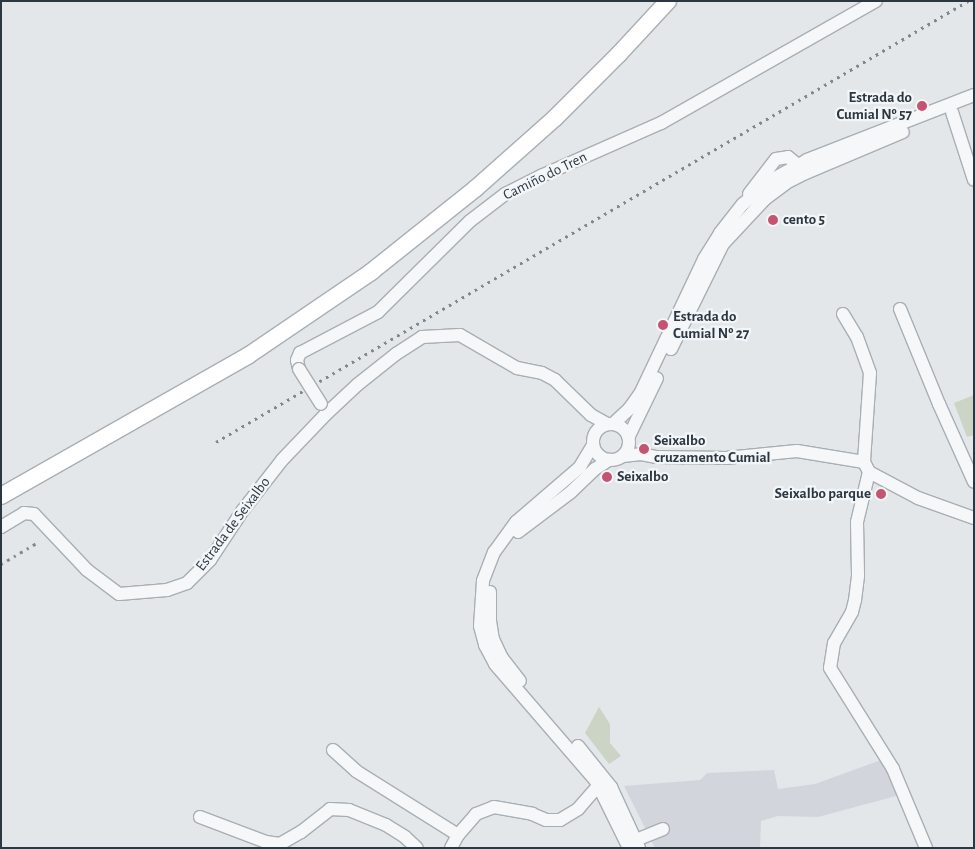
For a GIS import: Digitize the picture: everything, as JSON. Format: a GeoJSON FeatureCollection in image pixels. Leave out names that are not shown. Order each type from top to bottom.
{"type":"FeatureCollection","features":[{"type":"Feature","properties":{"kind":"main road"},"geometry":{"type":"LineString","coordinates":[[1,496],[249,355],[371,272],[475,190],[548,124],[619,54],[668,1]]}},
{"type":"Feature","properties":{"kind":"street","name":"Camiño do Tren"},"geometry":{"type":"LineString","coordinates":[[323,409],[299,369],[296,360],[300,353],[378,312],[470,221],[505,194],[543,175],[662,123],[876,1]]}},
{"type":"Feature","properties":{"kind":"street"},"geometry":{"type":"LineString","coordinates":[[743,204],[798,167],[974,95]]}},
{"type":"Feature","properties":{"kind":"street"},"geometry":{"type":"LineString","coordinates":[[724,244],[765,199],[786,183],[845,156],[974,103]]}},
{"type":"Feature","properties":{"kind":"street"},"geometry":{"type":"LineString","coordinates":[[952,112],[974,180]]}},
{"type":"Feature","properties":{"kind":"street"},"geometry":{"type":"LineString","coordinates":[[635,845],[601,788],[495,664],[488,653],[482,637],[480,615],[483,581],[494,552],[504,538],[530,508],[580,467],[602,426],[610,424],[629,409],[640,394],[704,259],[720,233],[743,204],[752,187],[771,164],[781,156],[794,160],[798,167]]}},
{"type":"Feature","properties":{"kind":"street"},"geometry":{"type":"LineString","coordinates":[[798,167],[827,158],[845,156]]}},
{"type":"Feature","properties":{"kind":"street"},"geometry":{"type":"LineString","coordinates":[[771,164],[772,175],[778,180]]}},
{"type":"Feature","properties":{"kind":"street"},"geometry":{"type":"LineString","coordinates":[[635,845],[607,780],[518,679],[502,658],[493,639],[489,612],[492,577],[500,556],[512,538],[529,522],[559,502],[595,470],[627,446],[736,220],[778,180]]}},
{"type":"Feature","properties":{"kind":"street"},"geometry":{"type":"LineString","coordinates":[[900,309],[939,404],[974,482]]}},
{"type":"Feature","properties":{"kind":"street"},"geometry":{"type":"LineString","coordinates":[[843,314],[857,337],[870,373],[867,467],[857,522],[858,576],[855,600],[852,612],[834,643],[830,668],[893,769],[926,848]]}},
{"type":"Feature","properties":{"kind":"street","name":"Estrada de Seixalbo"},"geometry":{"type":"LineString","coordinates":[[1,527],[24,513],[34,514],[87,570],[119,594],[166,590],[187,583],[210,560],[254,496],[323,409],[396,354],[422,337],[460,335],[517,368],[542,373],[555,380],[591,415]]}},
{"type":"Feature","properties":{"kind":"street"},"geometry":{"type":"LineString","coordinates":[[609,460],[598,455],[593,440],[591,415],[623,428],[627,446],[640,454],[657,457],[726,458],[797,451],[867,467],[918,498],[974,518]]}},
{"type":"Feature","properties":{"kind":"street"},"geometry":{"type":"LineString","coordinates":[[333,750],[356,771],[458,835]]}},
{"type":"Feature","properties":{"kind":"street"},"geometry":{"type":"LineString","coordinates":[[451,848],[458,835],[476,814],[494,807],[532,814],[546,820],[560,820],[578,809],[601,788]]}},
{"type":"Feature","properties":{"kind":"street"},"geometry":{"type":"LineString","coordinates":[[200,817],[266,842],[280,844],[302,832],[330,809],[349,810],[386,825],[405,836],[418,848]]}},
{"type":"Feature","properties":{"kind":"street"},"geometry":{"type":"LineString","coordinates":[[635,845],[663,829]]}},
{"type":"Feature","properties":{"kind":"shaded area"},"geometry":{"type":"Polygon","coordinates":[[[881,760],[900,795],[818,817],[778,816],[761,821],[760,848],[655,848],[624,786],[700,780],[707,773],[774,770],[778,789],[815,784],[881,760]]]}},
{"type":"Feature","properties":{"kind":"green space"},"geometry":{"type":"Polygon","coordinates":[[[974,395],[974,435],[967,437],[954,403],[974,395]]]}},
{"type":"Feature","properties":{"kind":"green space"},"geometry":{"type":"Polygon","coordinates":[[[599,707],[610,724],[610,743],[621,756],[609,764],[585,733],[599,707]]]}},
{"type":"Feature","properties":{"kind":"railway"},"geometry":{"type":"LineString","coordinates":[[216,442],[968,1]]}},
{"type":"Feature","properties":{"kind":"railway"},"geometry":{"type":"LineString","coordinates":[[1,564],[40,541]]}},
{"type":"Feature","properties":{"kind":"place","name":"Estrada do Cumial Nº 57"},"geometry":{"type":"Point","coordinates":[922,106]}},
{"type":"Feature","properties":{"kind":"place","name":"cento 5"},"geometry":{"type":"Point","coordinates":[773,220]}},
{"type":"Feature","properties":{"kind":"place","name":"Estrada do Cumial Nº 27"},"geometry":{"type":"Point","coordinates":[663,325]}},
{"type":"Feature","properties":{"kind":"place","name":"Seixalbo cruzamento Cumial"},"geometry":{"type":"Point","coordinates":[644,449]}},
{"type":"Feature","properties":{"kind":"place","name":"Seixalbo"},"geometry":{"type":"Point","coordinates":[607,477]}},
{"type":"Feature","properties":{"kind":"place","name":"Seixalbo parque"},"geometry":{"type":"Point","coordinates":[881,494]}}]}
